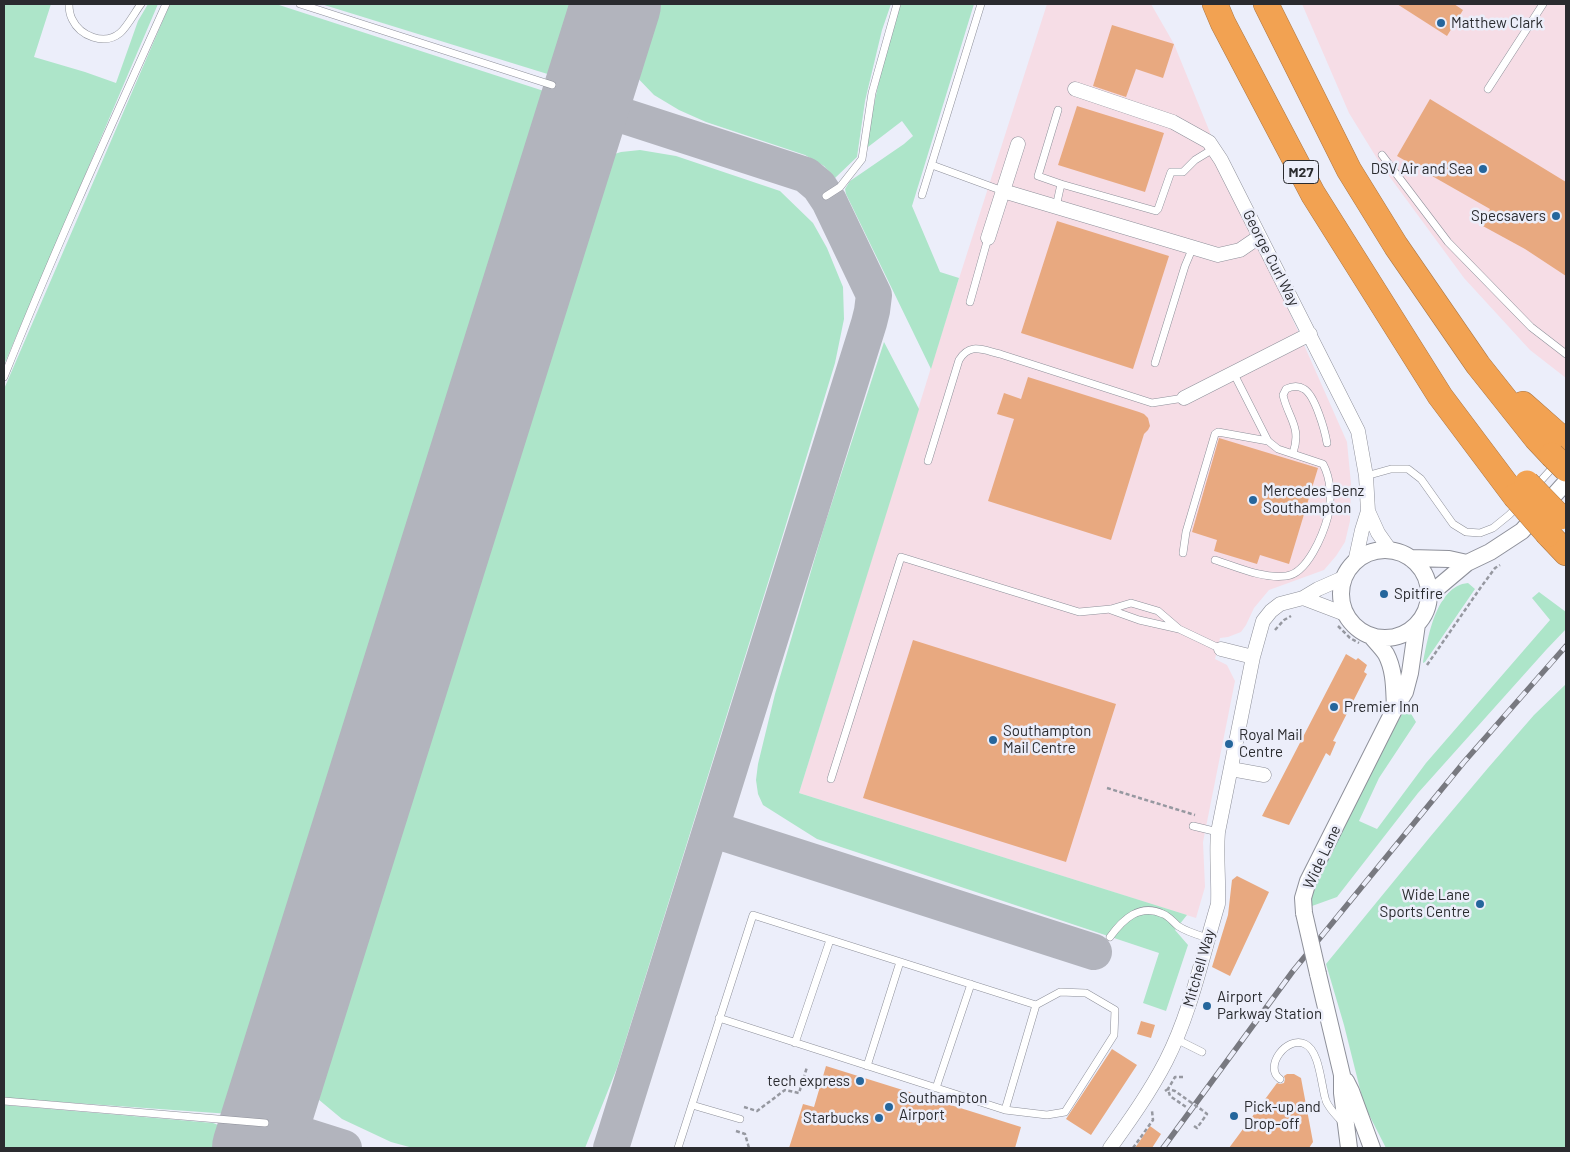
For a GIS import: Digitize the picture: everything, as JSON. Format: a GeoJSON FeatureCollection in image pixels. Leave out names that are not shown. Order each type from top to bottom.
{"type":"FeatureCollection","features":[{"type":"Feature","properties":{"kind":"highway","name":"M27"},"geometry":{"type":"LineString","coordinates":[[1215,4],[1223,23],[1313,194],[1401,332],[1521,489],[1558,525],[1566,553]]}},
{"type":"Feature","properties":{"kind":"highway"},"geometry":{"type":"LineString","coordinates":[[1266,4],[1349,170],[1396,246],[1478,365],[1536,438],[1563,452]]}},
{"type":"Feature","properties":{"kind":"street","name":"George Curl Way"},"geometry":{"type":"LineString","coordinates":[[1075,89],[1174,122],[1209,142],[1221,160],[1358,431],[1366,476],[1368,511],[1355,562]]}},
{"type":"Feature","properties":{"kind":"street"},"geometry":{"type":"LineString","coordinates":[[988,238],[1018,144]]}},
{"type":"Feature","properties":{"kind":"street"},"geometry":{"type":"LineString","coordinates":[[1003,191],[1218,255],[1240,250],[1259,237]]}},
{"type":"Feature","properties":{"kind":"street"},"geometry":{"type":"LineString","coordinates":[[1184,398],[1310,334]]}},
{"type":"Feature","properties":{"kind":"street"},"geometry":{"type":"LineString","coordinates":[[1429,595],[1467,563],[1490,552],[1522,530],[1566,482]]}},
{"type":"Feature","properties":{"kind":"street","name":"George Curl Way"},"geometry":{"type":"LineString","coordinates":[[1368,511],[1378,533],[1390,550]]}},
{"type":"Feature","properties":{"kind":"street"},"geometry":{"type":"LineString","coordinates":[[1390,550],[1410,558],[1420,568],[1427,580],[1429,595],[1428,606],[1417,624],[1407,632],[1396,637],[1383,638],[1371,636],[1352,624],[1342,603],[1341,590],[1343,578],[1355,562],[1369,553],[1390,550]]}},
{"type":"Feature","properties":{"kind":"street"},"geometry":{"type":"LineString","coordinates":[[1410,558],[1450,559],[1467,563]]}},
{"type":"Feature","properties":{"kind":"street","name":"Mitchell Way"},"geometry":{"type":"LineString","coordinates":[[1110,1148],[1146,1096],[1176,1039],[1218,904],[1216,853],[1218,832],[1253,657],[1263,621],[1280,604],[1303,598],[1343,578]]}},
{"type":"Feature","properties":{"kind":"street"},"geometry":{"type":"LineString","coordinates":[[1303,598],[1346,614]]}},
{"type":"Feature","properties":{"kind":"street","name":"Wide Lane"},"geometry":{"type":"LineString","coordinates":[[1350,1148],[1342,1093],[1342,1075],[1304,913],[1303,898],[1308,881],[1395,708],[1405,692],[1410,673],[1417,624]]}},
{"type":"Feature","properties":{"kind":"street"},"geometry":{"type":"LineString","coordinates":[[1371,636],[1385,653],[1391,668],[1395,708]]}},
{"type":"Feature","properties":{"kind":"street"},"geometry":{"type":"LineString","coordinates":[[1221,649],[1253,657]]}},
{"type":"Feature","properties":{"kind":"street"},"geometry":{"type":"LineString","coordinates":[[1231,769],[1264,775]]}},
{"type":"Feature","properties":{"kind":"street","name":"Wide Lane"},"geometry":{"type":"LineString","coordinates":[[1342,1075],[1351,1091],[1372,1148]]}},
{"type":"Feature","properties":{"kind":"lane"},"geometry":{"type":"LineString","coordinates":[[69,4],[72,19],[81,30],[93,38],[108,39],[120,33],[141,4]]}},
{"type":"Feature","properties":{"kind":"lane"},"geometry":{"type":"LineString","coordinates":[[4,377],[62,236],[166,4]]}},
{"type":"Feature","properties":{"kind":"lane"},"geometry":{"type":"LineString","coordinates":[[300,4],[552,85]]}},
{"type":"Feature","properties":{"kind":"lane"},"geometry":{"type":"LineString","coordinates":[[826,196],[840,187],[862,159],[872,93],[897,4]]}},
{"type":"Feature","properties":{"kind":"lane"},"geometry":{"type":"LineString","coordinates":[[922,195],[981,4]]}},
{"type":"Feature","properties":{"kind":"lane"},"geometry":{"type":"LineString","coordinates":[[1488,89],[1543,4]]}},
{"type":"Feature","properties":{"kind":"lane"},"geometry":{"type":"LineString","coordinates":[[1058,110],[1038,176],[1156,211],[1171,172],[1184,172],[1195,160],[1213,149]]}},
{"type":"Feature","properties":{"kind":"lane"},"geometry":{"type":"LineString","coordinates":[[1382,155],[1448,242],[1531,327],[1566,354]]}},
{"type":"Feature","properties":{"kind":"lane"},"geometry":{"type":"LineString","coordinates":[[932,165],[1003,191]]}},
{"type":"Feature","properties":{"kind":"lane"},"geometry":{"type":"LineString","coordinates":[[1056,207],[1061,184]]}},
{"type":"Feature","properties":{"kind":"lane"},"geometry":{"type":"LineString","coordinates":[[970,302],[988,238]]}},
{"type":"Feature","properties":{"kind":"lane"},"geometry":{"type":"LineString","coordinates":[[1154,363],[1192,247]]}},
{"type":"Feature","properties":{"kind":"lane"},"geometry":{"type":"LineString","coordinates":[[928,461],[958,360],[970,349],[977,348],[1000,354],[1152,403],[1184,398]]}},
{"type":"Feature","properties":{"kind":"lane"},"geometry":{"type":"LineString","coordinates":[[1216,560],[1258,574],[1287,576],[1297,573],[1303,567],[1318,541],[1328,516],[1330,490],[1328,473],[1324,464],[1278,450],[1268,441],[1234,374]]}},
{"type":"Feature","properties":{"kind":"lane"},"geometry":{"type":"LineString","coordinates":[[1293,453],[1296,433],[1283,395],[1286,389],[1291,386],[1304,389],[1309,393],[1321,419],[1327,443]]}},
{"type":"Feature","properties":{"kind":"lane"},"geometry":{"type":"LineString","coordinates":[[1183,553],[1186,532],[1215,434],[1218,432],[1268,441]]}},
{"type":"Feature","properties":{"kind":"lane"},"geometry":{"type":"LineString","coordinates":[[1366,476],[1391,469],[1408,470],[1421,479],[1453,524],[1466,532],[1480,533],[1492,528],[1509,515],[1563,452]]}},
{"type":"Feature","properties":{"kind":"lane"},"geometry":{"type":"LineString","coordinates":[[831,779],[901,557],[1079,612],[1111,610],[1132,603],[1158,611],[1179,629]]}},
{"type":"Feature","properties":{"kind":"lane"},"geometry":{"type":"LineString","coordinates":[[1111,610],[1147,622],[1179,629],[1221,649]]}},
{"type":"Feature","properties":{"kind":"lane"},"geometry":{"type":"LineString","coordinates":[[1193,826],[1218,832]]}},
{"type":"Feature","properties":{"kind":"lane"},"geometry":{"type":"LineString","coordinates":[[1110,937],[1126,919],[1141,910],[1151,910],[1164,914],[1178,926],[1190,932],[1208,938]]}},
{"type":"Feature","properties":{"kind":"lane"},"geometry":{"type":"LineString","coordinates":[[678,1148],[753,916],[1036,1005]]}},
{"type":"Feature","properties":{"kind":"lane"},"geometry":{"type":"LineString","coordinates":[[795,1043],[830,940]]}},
{"type":"Feature","properties":{"kind":"lane"},"geometry":{"type":"LineString","coordinates":[[867,1066],[900,962]]}},
{"type":"Feature","properties":{"kind":"lane"},"geometry":{"type":"LineString","coordinates":[[936,1088],[971,984]]}},
{"type":"Feature","properties":{"kind":"lane"},"geometry":{"type":"LineString","coordinates":[[719,1018],[1004,1110],[1048,1115],[1065,1112],[1114,1035],[1115,1010],[1086,993],[1060,992],[1036,1005],[1004,1110]]}},
{"type":"Feature","properties":{"kind":"lane"},"geometry":{"type":"LineString","coordinates":[[1176,1039],[1202,1052]]}},
{"type":"Feature","properties":{"kind":"lane"},"geometry":{"type":"LineString","coordinates":[[1280,1079],[1276,1077],[1274,1070],[1277,1056],[1282,1050],[1296,1042],[1310,1047],[1315,1054],[1329,1107],[1347,1128]]}},
{"type":"Feature","properties":{"kind":"lane"},"geometry":{"type":"LineString","coordinates":[[4,1101],[265,1123]]}},
{"type":"Feature","properties":{"kind":"lane"},"geometry":{"type":"LineString","coordinates":[[692,1105],[740,1119]]}},
{"type":"Feature","properties":{"kind":"path"},"geometry":{"type":"LineString","coordinates":[[1421,668],[1426,666],[1496,568]]}},
{"type":"Feature","properties":{"kind":"path"},"geometry":{"type":"LineString","coordinates":[[1274,631],[1284,620],[1298,613]]}},
{"type":"Feature","properties":{"kind":"path"},"geometry":{"type":"LineString","coordinates":[[1107,788],[1196,816]]}},
{"type":"Feature","properties":{"kind":"path"},"geometry":{"type":"LineString","coordinates":[[744,1107],[757,1111],[785,1090],[799,1093],[807,1067]]}},
{"type":"Feature","properties":{"kind":"path"},"geometry":{"type":"LineString","coordinates":[[1146,1096],[1158,1098],[1175,1077],[1184,1077]]}},
{"type":"Feature","properties":{"kind":"path"},"geometry":{"type":"LineString","coordinates":[[1168,1088],[1207,1114],[1198,1128],[1194,1126]]}},
{"type":"Feature","properties":{"kind":"path"},"geometry":{"type":"LineString","coordinates":[[1168,1088],[1170,1096],[1186,1107]]}},
{"type":"Feature","properties":{"kind":"path"},"geometry":{"type":"LineString","coordinates":[[1133,1148],[1153,1120],[1152,1106],[1146,1096]]}},
{"type":"Feature","properties":{"kind":"path"},"geometry":{"type":"LineString","coordinates":[[736,1131],[745,1134],[749,1148]]}},
{"type":"Feature","properties":{"kind":"shaded area"},"geometry":{"type":"Polygon","coordinates":[[[1047,4],[1151,4],[1174,44],[1211,135],[1347,442],[1351,484],[1350,521],[1345,542],[1336,556],[1324,570],[1269,590],[1254,608],[1241,632],[1220,638],[1215,659],[1227,665],[1235,681],[1203,842],[1205,887],[1196,918],[799,793],[947,316],[1047,4]]]}},
{"type":"Feature","properties":{"kind":"shaded area"},"geometry":{"type":"Polygon","coordinates":[[[1302,4],[1566,4],[1566,378],[1530,350],[1464,278],[1381,165],[1349,113],[1302,4]]]}},
{"type":"Feature","properties":{"kind":"green space"},"geometry":{"type":"Polygon","coordinates":[[[4,4],[51,4],[34,57],[116,83],[138,21],[148,4],[158,4],[4,365],[4,4]]]}},
{"type":"Feature","properties":{"kind":"green space"},"geometry":{"type":"Polygon","coordinates":[[[170,4],[276,4],[550,93],[230,1114],[4,1098],[4,389],[170,4]]]}},
{"type":"Feature","properties":{"kind":"green space"},"geometry":{"type":"Polygon","coordinates":[[[321,4],[576,4],[554,76],[321,4]]]}},
{"type":"Feature","properties":{"kind":"green space"},"geometry":{"type":"Polygon","coordinates":[[[651,4],[891,4],[882,30],[865,101],[857,157],[835,178],[824,166],[805,155],[706,122],[679,110],[654,95],[630,70],[651,4]]]}},
{"type":"Feature","properties":{"kind":"green space"},"geometry":{"type":"Polygon","coordinates":[[[900,4],[974,4],[912,206],[940,272],[959,278],[931,369],[845,189],[850,181],[913,136],[902,121],[868,147],[869,126],[879,80],[900,4]]]}},
{"type":"Feature","properties":{"kind":"green space"},"geometry":{"type":"Polygon","coordinates":[[[640,150],[676,156],[780,191],[813,223],[827,248],[843,287],[844,319],[835,363],[617,1068],[585,1148],[413,1148],[391,1142],[342,1119],[312,1094],[605,157],[621,152],[640,150]]]}},
{"type":"Feature","properties":{"kind":"green space"},"geometry":{"type":"Polygon","coordinates":[[[884,342],[919,409],[799,793],[1187,915],[1175,930],[1188,945],[1166,1011],[1143,1003],[1159,953],[817,839],[763,805],[758,794],[756,780],[758,764],[775,694],[824,527],[884,342]]]}},
{"type":"Feature","properties":{"kind":"green space"},"geometry":{"type":"Polygon","coordinates":[[[1468,583],[1475,589],[1423,663],[1431,627],[1441,603],[1448,593],[1457,586],[1468,583]]]}},
{"type":"Feature","properties":{"kind":"green space"},"geometry":{"type":"Polygon","coordinates":[[[1539,592],[1566,612],[1566,629],[1418,793],[1337,897],[1312,906],[1312,889],[1340,826],[1402,714],[1410,712],[1416,722],[1379,778],[1359,821],[1377,829],[1426,763],[1550,620],[1532,598],[1539,592]]]}},
{"type":"Feature","properties":{"kind":"green space","name":"Wide Lane Sports Centre"},"geometry":{"type":"Polygon","coordinates":[[[1566,684],[1566,1148],[1386,1148],[1364,1105],[1344,1025],[1326,964],[1488,768],[1534,715],[1566,684]]]}},
{"type":"Feature","properties":{"kind":"green space"},"geometry":{"type":"Polygon","coordinates":[[[4,1105],[213,1123],[226,1128],[220,1148],[4,1148],[4,1105]]]}},
{"type":"Feature","properties":{"kind":"building","name":"Matthew Clark"},"geometry":{"type":"Polygon","coordinates":[[[1397,4],[1454,4],[1463,10],[1447,36],[1397,4]]]}},
{"type":"Feature","properties":{"kind":"building"},"geometry":{"type":"Polygon","coordinates":[[[1112,25],[1174,44],[1163,78],[1136,69],[1126,97],[1093,86],[1112,25]]]}},
{"type":"Feature","properties":{"kind":"building","name":"DSV Air and Sea"},"geometry":{"type":"Polygon","coordinates":[[[1430,99],[1566,182],[1566,276],[1525,249],[1481,225],[1490,209],[1397,156],[1430,99]]]}},
{"type":"Feature","properties":{"kind":"building"},"geometry":{"type":"Polygon","coordinates":[[[1077,106],[1164,133],[1145,192],[1058,165],[1077,106]]]}},
{"type":"Feature","properties":{"kind":"building"},"geometry":{"type":"Polygon","coordinates":[[[1057,221],[1169,256],[1133,369],[1021,333],[1057,221]]]}},
{"type":"Feature","properties":{"kind":"building"},"geometry":{"type":"Polygon","coordinates":[[[1028,377],[1139,412],[1148,418],[1150,426],[1144,434],[1111,540],[988,501],[1014,419],[997,414],[1004,393],[1021,399],[1028,377]]]}},
{"type":"Feature","properties":{"kind":"building","name":"Mercedes-Benz Southampton"},"geometry":{"type":"Polygon","coordinates":[[[1219,438],[1318,468],[1289,564],[1260,555],[1257,564],[1214,551],[1217,540],[1192,532],[1219,438]]]}},
{"type":"Feature","properties":{"kind":"building","name":"Southampton Mail Centre"},"geometry":{"type":"Polygon","coordinates":[[[913,640],[1116,704],[1066,862],[863,798],[913,640]]]}},
{"type":"Feature","properties":{"kind":"building","name":"Premier Inn"},"geometry":{"type":"Polygon","coordinates":[[[1346,654],[1356,660],[1358,658],[1367,665],[1364,672],[1367,674],[1333,741],[1336,742],[1330,756],[1326,753],[1289,825],[1262,816],[1346,654]]]}},
{"type":"Feature","properties":{"kind":"building"},"geometry":{"type":"Polygon","coordinates":[[[1237,876],[1269,892],[1230,976],[1212,967],[1228,915],[1232,880],[1237,876]]]}},
{"type":"Feature","properties":{"kind":"building"},"geometry":{"type":"Polygon","coordinates":[[[1141,1021],[1155,1025],[1151,1038],[1137,1034],[1141,1021]]]}},
{"type":"Feature","properties":{"kind":"building"},"geometry":{"type":"Polygon","coordinates":[[[1112,1049],[1137,1065],[1091,1135],[1066,1119],[1112,1049]]]}},
{"type":"Feature","properties":{"kind":"building","name":"Southampton Airport"},"geometry":{"type":"Polygon","coordinates":[[[826,1066],[1021,1127],[1015,1148],[789,1148],[803,1104],[814,1107],[826,1066]]]}},
{"type":"Feature","properties":{"kind":"building"},"geometry":{"type":"Polygon","coordinates":[[[1294,1074],[1301,1078],[1313,1142],[1309,1148],[1229,1148],[1277,1083],[1284,1083],[1284,1076],[1294,1074]]]}},
{"type":"Feature","properties":{"kind":"building"},"geometry":{"type":"Polygon","coordinates":[[[1150,1126],[1161,1134],[1152,1148],[1135,1148],[1150,1126]]]}},
{"type":"Feature","properties":{"kind":"taxiway"},"geometry":{"type":"LineString","coordinates":[[584,103],[806,175],[819,186],[829,201],[874,295],[869,323],[611,1148]]}},
{"type":"Feature","properties":{"kind":"taxiway"},"geometry":{"type":"LineString","coordinates":[[711,829],[1094,952]]}},
{"type":"Feature","properties":{"kind":"taxiway"},"geometry":{"type":"LineString","coordinates":[[265,1123],[344,1148]]}},
{"type":"Feature","properties":{"kind":"runway"},"geometry":{"type":"LineString","coordinates":[[257,1148],[616,4]]}},
{"type":"Feature","properties":{"kind":"railway"},"geometry":{"type":"LineString","coordinates":[[1163,1148],[1293,971],[1464,762],[1566,646]]}},
{"type":"Feature","properties":{"kind":"place","name":"Matthew Clark"},"geometry":{"type":"Point","coordinates":[1441,23]}},
{"type":"Feature","properties":{"kind":"place","name":"DSV Air and Sea"},"geometry":{"type":"Point","coordinates":[1483,169]}},
{"type":"Feature","properties":{"kind":"place","name":"Specsavers"},"geometry":{"type":"Point","coordinates":[1556,216]}},
{"type":"Feature","properties":{"kind":"place","name":"Mercedes-Benz Southampton"},"geometry":{"type":"Point","coordinates":[1253,500]}},
{"type":"Feature","properties":{"kind":"place","name":"Spitfire"},"geometry":{"type":"Point","coordinates":[1384,594]}},
{"type":"Feature","properties":{"kind":"place","name":"Premier Inn"},"geometry":{"type":"Point","coordinates":[1334,707]}},
{"type":"Feature","properties":{"kind":"place","name":"Southampton Mail Centre"},"geometry":{"type":"Point","coordinates":[993,740]}},
{"type":"Feature","properties":{"kind":"place","name":"Royal Mail Centre"},"geometry":{"type":"Point","coordinates":[1229,744]}},
{"type":"Feature","properties":{"kind":"place","name":"Wide Lane Sports Centre"},"geometry":{"type":"Point","coordinates":[1480,904]}},
{"type":"Feature","properties":{"kind":"place","name":"Airport Parkway Station"},"geometry":{"type":"Point","coordinates":[1207,1006]}},
{"type":"Feature","properties":{"kind":"place","name":"tech express"},"geometry":{"type":"Point","coordinates":[860,1081]}},
{"type":"Feature","properties":{"kind":"place","name":"Southampton Airport"},"geometry":{"type":"Point","coordinates":[889,1107]}},
{"type":"Feature","properties":{"kind":"place","name":"Pick-up and Drop-off"},"geometry":{"type":"Point","coordinates":[1234,1116]}},
{"type":"Feature","properties":{"kind":"place","name":"Starbucks"},"geometry":{"type":"Point","coordinates":[879,1118]}}]}
